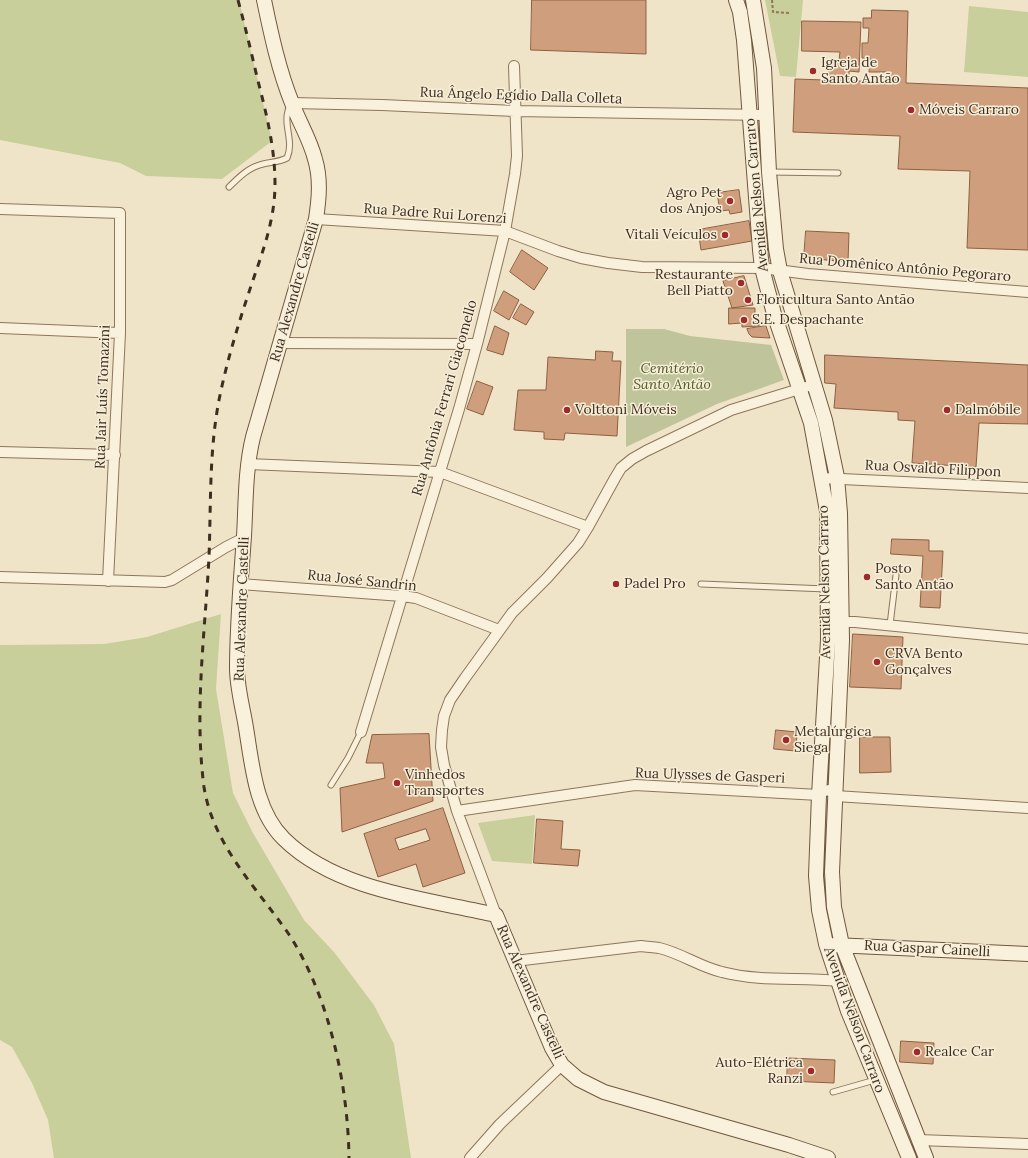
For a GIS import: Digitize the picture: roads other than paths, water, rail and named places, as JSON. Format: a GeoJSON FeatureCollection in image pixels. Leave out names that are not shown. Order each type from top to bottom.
{"type":"FeatureCollection","features":[{"type":"Feature","properties":{"kind":"main road","name":"Rua Alexandre Castelli"},"geometry":{"type":"LineString","coordinates":[[264,0],[280,64],[292,103],[315,159],[318,174],[319,194],[316,219],[252,437],[248,464],[240,584],[237,670],[256,788],[264,808],[273,825],[284,839],[306,857],[334,873],[361,884],[392,893],[496,915],[552,1048],[562,1065],[578,1079],[604,1092],[782,1143],[828,1158]]}},
{"type":"Feature","properties":{"kind":"main road","name":"Avenida Nelson Carraro"},"geometry":{"type":"LineString","coordinates":[[736,0],[740,12],[744,40],[762,268],[774,314],[811,423],[834,557],[835,796],[832,872],[834,906],[842,945],[855,981],[926,1158]]}},
{"type":"Feature","properties":{"kind":"main road","name":"Avenida Nelson Carraro"},"geometry":{"type":"LineString","coordinates":[[753,0],[764,68],[765,115],[776,249],[780,271],[825,420],[836,477],[840,513],[828,589],[835,622]]}},
{"type":"Feature","properties":{"kind":"main road"},"geometry":{"type":"LineString","coordinates":[[744,40],[759,36]]}},
{"type":"Feature","properties":{"kind":"main road"},"geometry":{"type":"LineString","coordinates":[[811,423],[825,420]]}},
{"type":"Feature","properties":{"kind":"main road","name":"Avenida Nelson Carraro"},"geometry":{"type":"LineString","coordinates":[[835,640],[819,795],[816,876],[819,910],[826,944],[848,1011],[909,1158]]}},
{"type":"Feature","properties":{"kind":"main road","name":"Rua Gaspar Cainelli"},"geometry":{"type":"LineString","coordinates":[[826,944],[1028,954]]}},
{"type":"Feature","properties":{"kind":"main road"},"geometry":{"type":"LineString","coordinates":[[838,981],[855,981]]}},
{"type":"Feature","properties":{"kind":"main road"},"geometry":{"type":"LineString","coordinates":[[877,1082],[893,1077]]}},
{"type":"Feature","properties":{"kind":"street","name":"Rua Antônia Ferrari Giacomello"},"geometry":{"type":"LineString","coordinates":[[361,732],[440,472],[477,344],[505,231],[517,156],[514,66]]}},
{"type":"Feature","properties":{"kind":"street","name":"Rua Ângelo Egídio Dalla Colleta"},"geometry":{"type":"LineString","coordinates":[[292,103],[382,105],[515,111],[765,115]]}},
{"type":"Feature","properties":{"kind":"street","name":"Rua Jair Luís Tomazini"},"geometry":{"type":"LineString","coordinates":[[0,208],[120,214],[120,333],[108,581]]}},
{"type":"Feature","properties":{"kind":"street","name":"Rua Padre Rui Lorenzi"},"geometry":{"type":"LineString","coordinates":[[316,219],[505,231],[581,258],[642,267],[762,268],[780,271]]}},
{"type":"Feature","properties":{"kind":"street","name":"Rua Domênico Antônio Pegoraro"},"geometry":{"type":"LineString","coordinates":[[780,271],[1028,292]]}},
{"type":"Feature","properties":{"kind":"street"},"geometry":{"type":"LineString","coordinates":[[0,328],[120,333]]}},
{"type":"Feature","properties":{"kind":"street"},"geometry":{"type":"LineString","coordinates":[[280,343],[477,344]]}},
{"type":"Feature","properties":{"kind":"street"},"geometry":{"type":"LineString","coordinates":[[496,915],[457,811],[444,765],[442,753],[442,730],[444,716],[450,700],[464,678],[512,613],[548,578],[578,543],[621,468],[632,459],[646,451],[731,410],[815,384]]}},
{"type":"Feature","properties":{"kind":"street"},"geometry":{"type":"LineString","coordinates":[[0,452],[115,455]]}},
{"type":"Feature","properties":{"kind":"street"},"geometry":{"type":"LineString","coordinates":[[248,464],[440,472],[588,527]]}},
{"type":"Feature","properties":{"kind":"street","name":"Rua Osvaldo Filippon"},"geometry":{"type":"LineString","coordinates":[[821,478],[836,477],[1028,488]]}},
{"type":"Feature","properties":{"kind":"street"},"geometry":{"type":"LineString","coordinates":[[0,577],[165,582],[172,580],[220,550],[244,538]]}},
{"type":"Feature","properties":{"kind":"street","name":"Rua José Sandrin"},"geometry":{"type":"LineString","coordinates":[[240,584],[416,598],[499,630]]}},
{"type":"Feature","properties":{"kind":"street"},"geometry":{"type":"LineString","coordinates":[[835,622],[890,625],[1028,639]]}},
{"type":"Feature","properties":{"kind":"street","name":"Rua Ulysses de Gasperi"},"geometry":{"type":"LineString","coordinates":[[457,811],[635,785],[819,795],[824,791],[830,790],[835,796],[1028,808]]}},
{"type":"Feature","properties":{"kind":"street"},"geometry":{"type":"LineString","coordinates":[[515,961],[641,946],[658,948],[722,972],[759,978],[813,978],[838,981]]}},
{"type":"Feature","properties":{"kind":"street"},"geometry":{"type":"LineString","coordinates":[[470,1158],[500,1124],[562,1065]]}},
{"type":"Feature","properties":{"kind":"street"},"geometry":{"type":"LineString","coordinates":[[919,1140],[1028,1144]]}},
{"type":"Feature","properties":{"kind":"lane"},"geometry":{"type":"LineString","coordinates":[[229,187],[241,175],[252,168],[287,158],[291,147],[286,115],[292,103]]}},
{"type":"Feature","properties":{"kind":"lane"},"geometry":{"type":"LineString","coordinates":[[755,173],[838,173]]}},
{"type":"Feature","properties":{"kind":"lane"},"geometry":{"type":"LineString","coordinates":[[890,625],[896,575]]}},
{"type":"Feature","properties":{"kind":"lane"},"geometry":{"type":"LineString","coordinates":[[701,584],[828,589]]}},
{"type":"Feature","properties":{"kind":"lane"},"geometry":{"type":"LineString","coordinates":[[331,785],[348,758],[361,732]]}},
{"type":"Feature","properties":{"kind":"lane"},"geometry":{"type":"LineString","coordinates":[[833,1092],[877,1082]]}},
{"type":"Feature","properties":{"kind":"railway"},"geometry":{"type":"LineString","coordinates":[[238,0],[264,103],[275,170],[275,184],[273,210],[268,235],[242,312],[222,385],[216,420],[212,459],[209,557],[201,672],[201,758],[204,787],[216,828],[237,864],[288,933],[315,984],[334,1041],[340,1071],[345,1100],[349,1158]]}},
{"type":"Feature","properties":{"kind":"place","name":"Igreja de Santo Antão"},"geometry":{"type":"Point","coordinates":[813,71]}},
{"type":"Feature","properties":{"kind":"place","name":"Móveis Carraro"},"geometry":{"type":"Point","coordinates":[911,110]}},
{"type":"Feature","properties":{"kind":"place","name":"Agro Pet dos Anjos"},"geometry":{"type":"Point","coordinates":[730,201]}},
{"type":"Feature","properties":{"kind":"place","name":"Vitali Veículos"},"geometry":{"type":"Point","coordinates":[725,235]}},
{"type":"Feature","properties":{"kind":"place","name":"Restaurante Bell Piatto"},"geometry":{"type":"Point","coordinates":[741,283]}},
{"type":"Feature","properties":{"kind":"place","name":"Floricultura Santo Antão"},"geometry":{"type":"Point","coordinates":[748,300]}},
{"type":"Feature","properties":{"kind":"place","name":"S.E. Despachante"},"geometry":{"type":"Point","coordinates":[744,320]}},
{"type":"Feature","properties":{"kind":"place","name":"Volttoni Móveis"},"geometry":{"type":"Point","coordinates":[567,410]}},
{"type":"Feature","properties":{"kind":"place","name":"Dalmóbile"},"geometry":{"type":"Point","coordinates":[947,410]}},
{"type":"Feature","properties":{"kind":"place","name":"Posto Santo Antão"},"geometry":{"type":"Point","coordinates":[867,577]}},
{"type":"Feature","properties":{"kind":"place","name":"Padel Pro"},"geometry":{"type":"Point","coordinates":[616,584]}},
{"type":"Feature","properties":{"kind":"place","name":"CRVA Bento Gonçalves"},"geometry":{"type":"Point","coordinates":[877,662]}},
{"type":"Feature","properties":{"kind":"place","name":"Metalúrgica Siega"},"geometry":{"type":"Point","coordinates":[786,740]}},
{"type":"Feature","properties":{"kind":"place","name":"Vinhedos Transportes"},"geometry":{"type":"Point","coordinates":[397,783]}},
{"type":"Feature","properties":{"kind":"place","name":"Realce Car"},"geometry":{"type":"Point","coordinates":[917,1052]}},
{"type":"Feature","properties":{"kind":"place","name":"Auto-Elétrica Ranzi"},"geometry":{"type":"Point","coordinates":[811,1071]}},
{"type":"Feature","properties":{"kind":"park label","name":"Cemitério Santo Antão"},"geometry":{"type":"Point","coordinates":[672,378]}}]}
